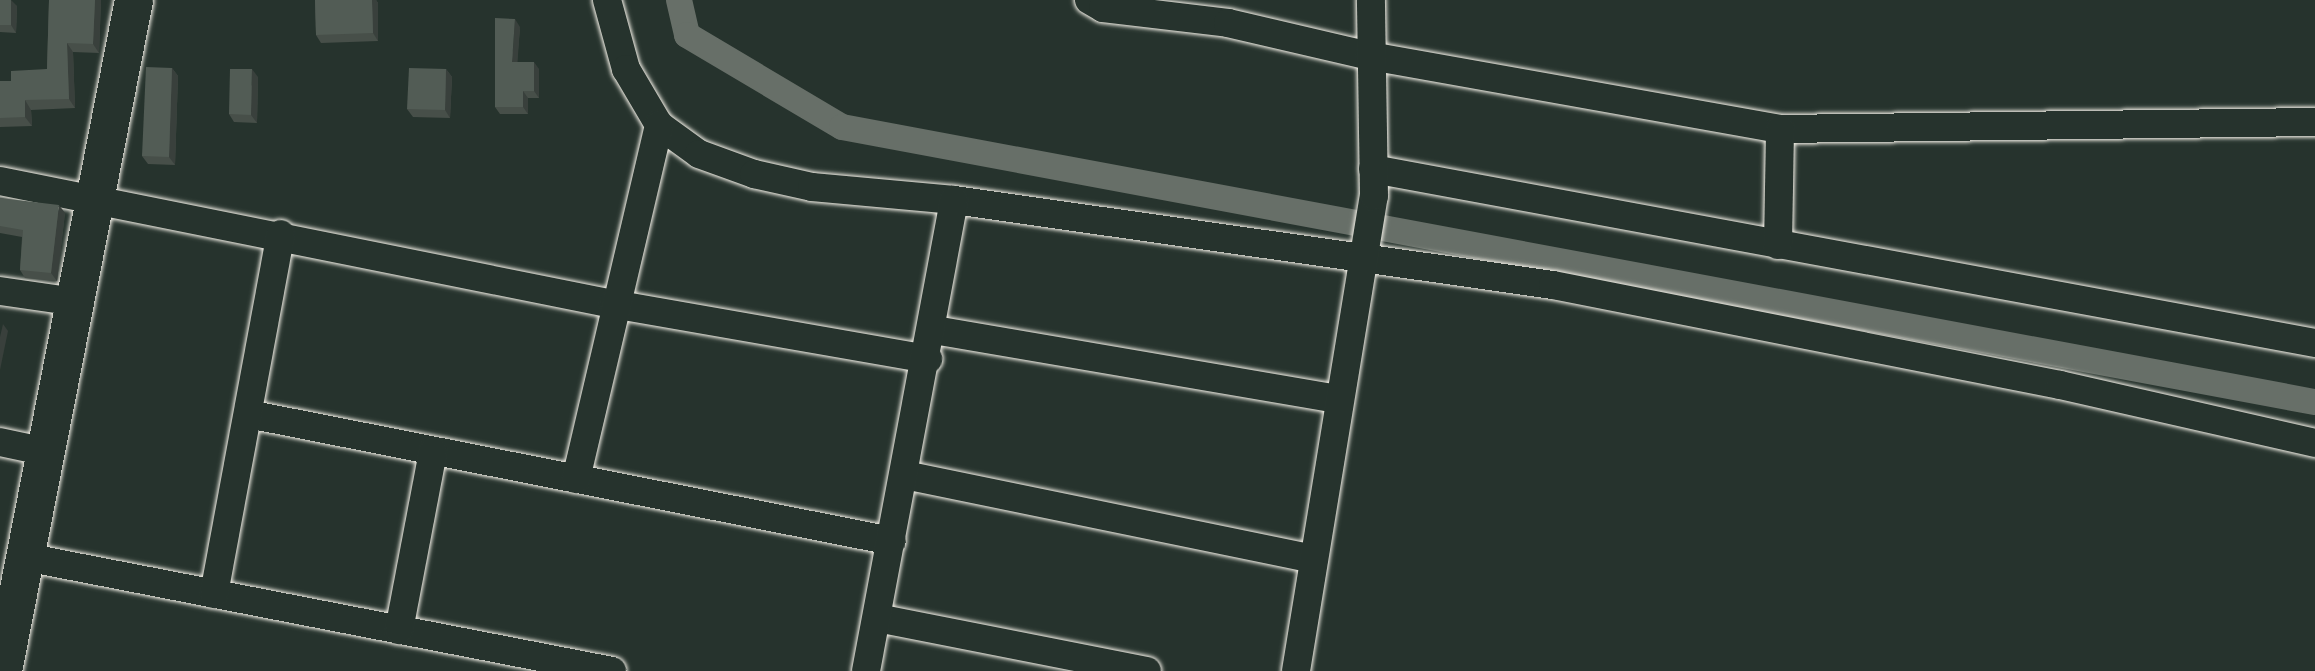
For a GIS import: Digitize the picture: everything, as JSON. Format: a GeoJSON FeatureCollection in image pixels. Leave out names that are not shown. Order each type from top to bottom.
{"type":"FeatureCollection","features":[{"type":"Feature","properties":{"kind":"street"},"geometry":{"type":"LineString","coordinates":[[3,671],[9,598],[25,557],[47,452],[134,0]]}},
{"type":"Feature","properties":{"kind":"street"},"geometry":{"type":"LineString","coordinates":[[607,0],[626,69],[659,125],[699,154],[754,174],[812,187],[1365,243],[2315,443]]}},
{"type":"Feature","properties":{"kind":"street"},"geometry":{"type":"LineString","coordinates":[[1089,0],[1103,8],[1228,23],[1370,56],[1780,129],[2315,122]]}},
{"type":"Feature","properties":{"kind":"street"},"geometry":{"type":"LineString","coordinates":[[1296,671],[1336,399],[1373,183],[1371,0]]}},
{"type":"Feature","properties":{"kind":"street"},"geometry":{"type":"LineString","coordinates":[[576,479],[613,304],[659,125]]}},
{"type":"Feature","properties":{"kind":"street"},"geometry":{"type":"LineString","coordinates":[[1778,245],[1780,129]]}},
{"type":"Feature","properties":{"kind":"street"},"geometry":{"type":"LineString","coordinates":[[0,181],[281,234],[613,304],[928,359]]}},
{"type":"Feature","properties":{"kind":"street"},"geometry":{"type":"LineString","coordinates":[[1373,183],[1778,245],[2315,343]]}},
{"type":"Feature","properties":{"kind":"street"},"geometry":{"type":"LineString","coordinates":[[866,671],[934,330],[954,200]]}},
{"type":"Feature","properties":{"kind":"street"},"geometry":{"type":"LineString","coordinates":[[214,594],[281,234]]}},
{"type":"Feature","properties":{"kind":"street"},"geometry":{"type":"LineString","coordinates":[[0,291],[76,302]]}},
{"type":"Feature","properties":{"kind":"street"},"geometry":{"type":"LineString","coordinates":[[934,330],[1336,399]]}},
{"type":"Feature","properties":{"kind":"street"},"geometry":{"type":"LineString","coordinates":[[248,414],[892,541]]}},
{"type":"Feature","properties":{"kind":"street"},"geometry":{"type":"LineString","coordinates":[[0,442],[47,452]]}},
{"type":"Feature","properties":{"kind":"street"},"geometry":{"type":"LineString","coordinates":[[399,630],[433,451]]}},
{"type":"Feature","properties":{"kind":"street"},"geometry":{"type":"LineString","coordinates":[[905,475],[1313,559]]}},
{"type":"Feature","properties":{"kind":"street"},"geometry":{"type":"LineString","coordinates":[[25,557],[399,630],[501,660],[612,671]]}},
{"type":"Feature","properties":{"kind":"street"},"geometry":{"type":"LineString","coordinates":[[877,618],[1147,671]]}},
{"type":"Feature","properties":{"kind":"building"},"geometry":{"type":"Polygon","coordinates":[[[0,0],[11,0],[11,25],[0,25],[0,0]]]}},
{"type":"Feature","properties":{"kind":"building"},"geometry":{"type":"Polygon","coordinates":[[[49,0],[95,0],[93,44],[67,43],[69,99],[25,100],[25,117],[0,118],[0,81],[11,81],[11,71],[47,69],[49,0]]]}},
{"type":"Feature","properties":{"kind":"building"},"geometry":{"type":"Polygon","coordinates":[[[315,0],[372,0],[373,33],[316,35],[315,0]]]}},
{"type":"Feature","properties":{"kind":"building"},"geometry":{"type":"Polygon","coordinates":[[[495,18],[515,19],[512,62],[534,62],[534,91],[523,91],[523,107],[495,107],[495,18]]]}},
{"type":"Feature","properties":{"kind":"building"},"geometry":{"type":"Polygon","coordinates":[[[146,67],[172,68],[169,157],[142,156],[146,67]]]}},
{"type":"Feature","properties":{"kind":"building"},"geometry":{"type":"Polygon","coordinates":[[[409,68],[446,69],[445,110],[407,109],[409,68]]]}},
{"type":"Feature","properties":{"kind":"building"},"geometry":{"type":"Polygon","coordinates":[[[230,69],[252,69],[251,115],[229,114],[230,69]]]}},
{"type":"Feature","properties":{"kind":"building"},"geometry":{"type":"Polygon","coordinates":[[[0,198],[59,205],[51,273],[20,270],[23,230],[0,226],[0,198]]]}},
{"type":"Feature","properties":{"kind":"waterway"},"geometry":{"type":"LineString","coordinates":[[679,0],[687,35],[842,127],[2315,402]]}}]}
